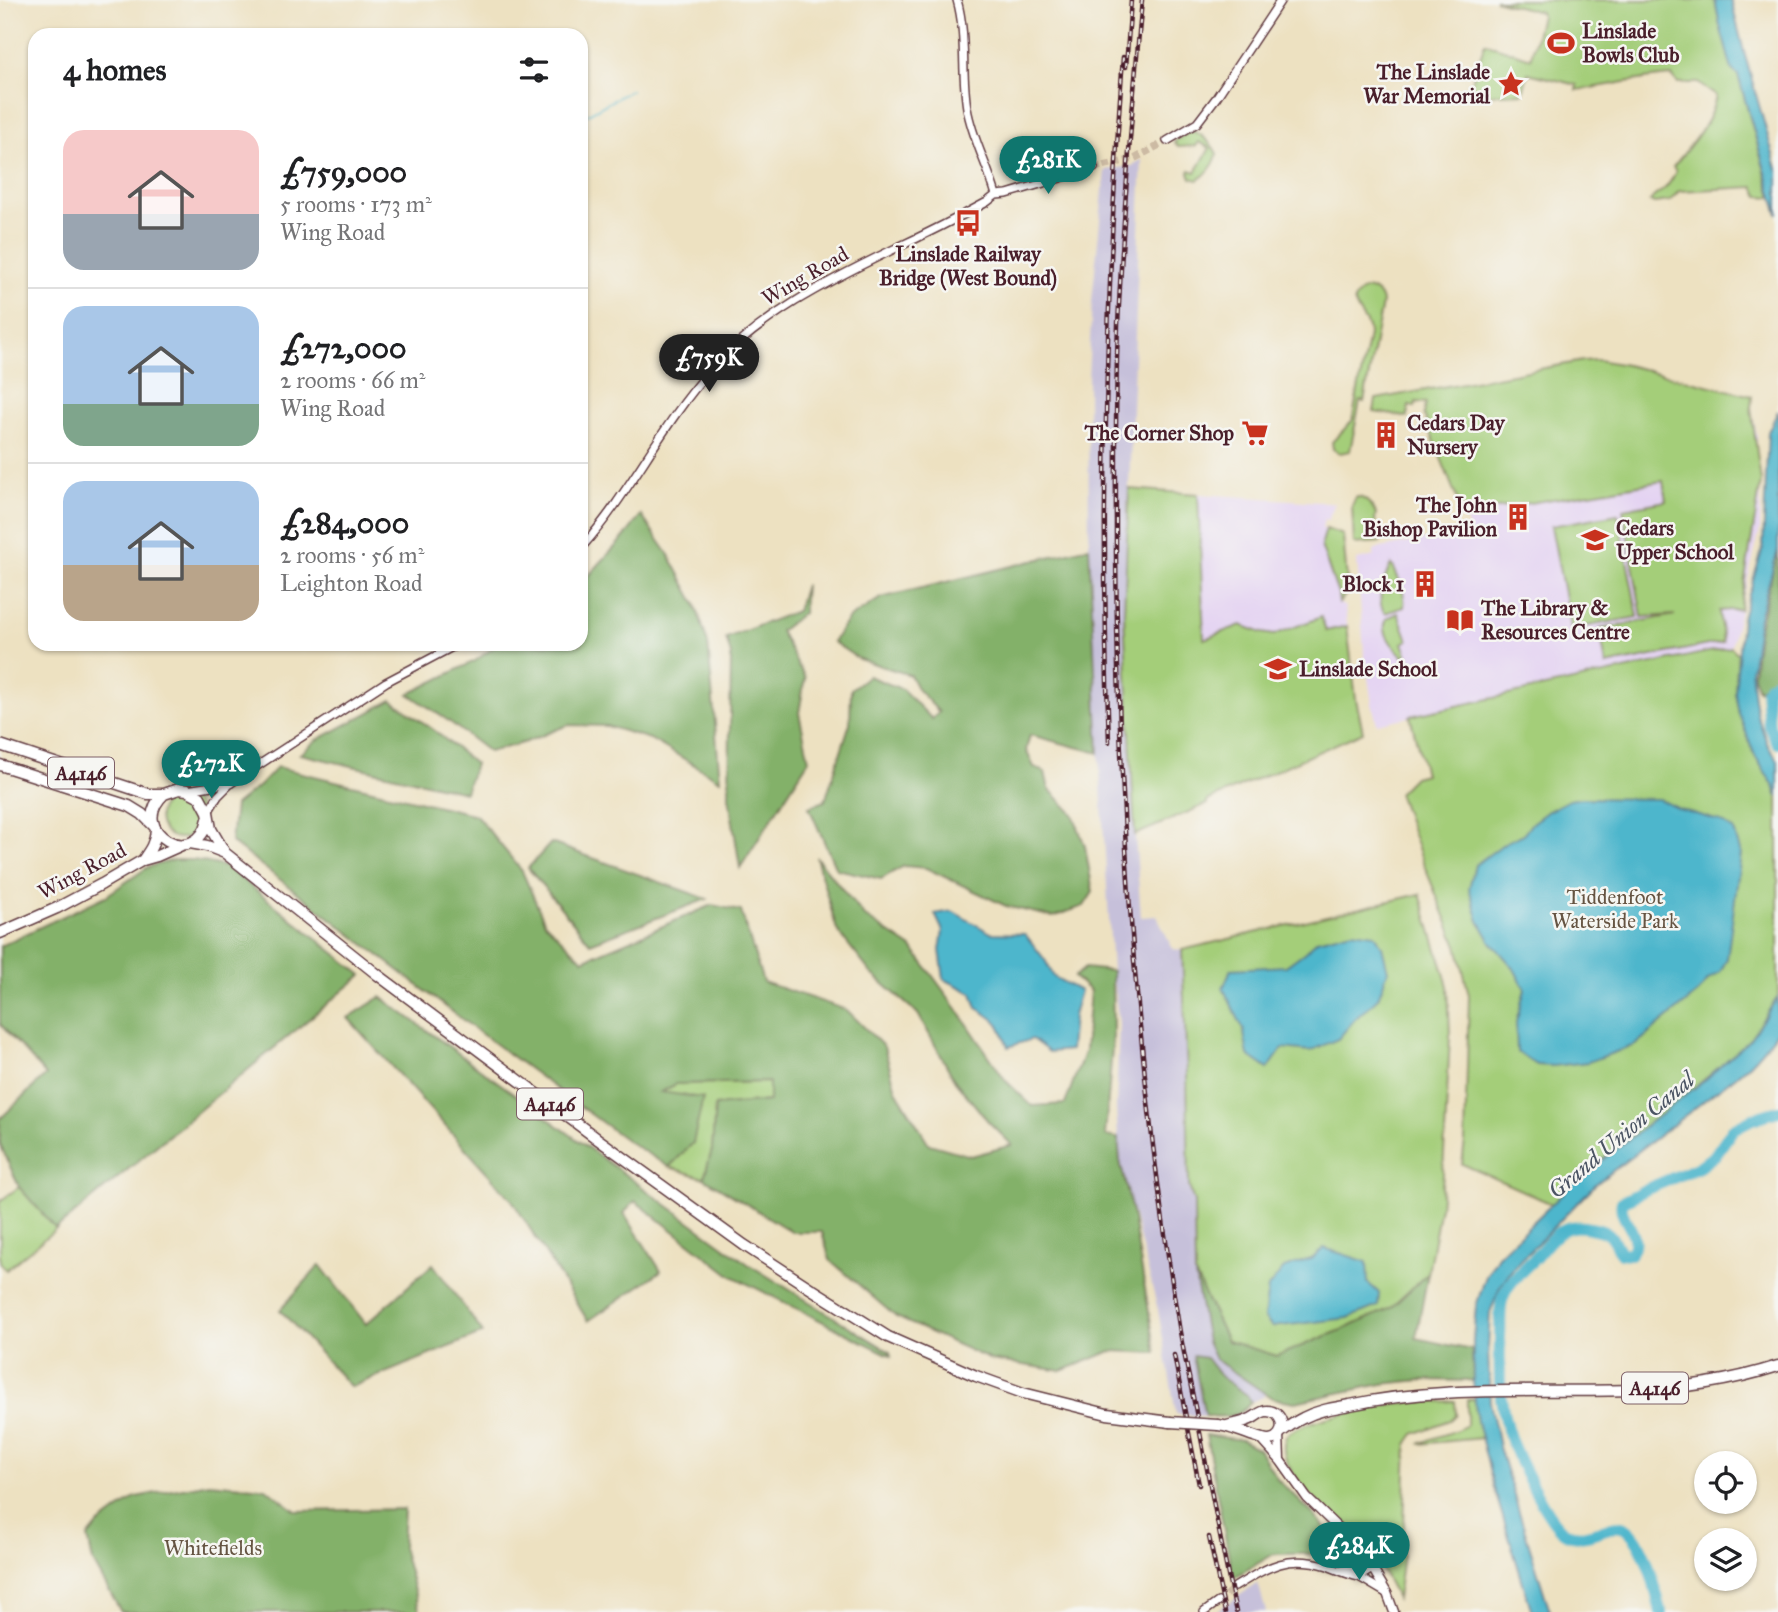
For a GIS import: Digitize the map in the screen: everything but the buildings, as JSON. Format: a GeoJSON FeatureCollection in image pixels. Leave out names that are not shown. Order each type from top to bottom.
{"type":"FeatureCollection","features":[{"type":"Feature","properties":{"kind":"highway","name":"A4146"},"geometry":{"type":"LineString","coordinates":[[0,745],[148,794],[164,794]]}},
{"type":"Feature","properties":{"kind":"highway","name":"A4146"},"geometry":{"type":"LineString","coordinates":[[0,765],[130,806],[155,828]]}},
{"type":"Feature","properties":{"kind":"highway"},"geometry":{"type":"LineString","coordinates":[[187,790],[200,797],[208,815],[203,834],[187,844],[168,842],[155,828],[153,812],[164,794],[187,790]]}},
{"type":"Feature","properties":{"kind":"highway","name":"A4146"},"geometry":{"type":"LineString","coordinates":[[208,815],[215,837],[225,853]]}},
{"type":"Feature","properties":{"kind":"highway","name":"Wing Road"},"geometry":{"type":"LineString","coordinates":[[143,860],[155,839],[155,828]]}},
{"type":"Feature","properties":{"kind":"highway","name":"A4146"},"geometry":{"type":"LineString","coordinates":[[187,844],[207,846],[225,853],[378,975],[599,1140],[744,1245],[888,1337],[975,1376],[1024,1393],[1107,1414],[1222,1426],[1259,1438]]}},
{"type":"Feature","properties":{"kind":"highway","name":"Wing Road"},"geometry":{"type":"LineString","coordinates":[[0,933],[69,902],[143,860],[187,844]]}},
{"type":"Feature","properties":{"kind":"highway","name":"A4146"},"geometry":{"type":"LineString","coordinates":[[1275,1413],[1305,1416],[1363,1402],[1441,1394],[1634,1390],[1702,1384],[1759,1373],[1778,1366]]}},
{"type":"Feature","properties":{"kind":"highway"},"geometry":{"type":"LineString","coordinates":[[1263,1411],[1275,1413],[1281,1421],[1280,1433],[1271,1440],[1259,1438],[1252,1427],[1255,1417],[1263,1411]]}},
{"type":"Feature","properties":{"kind":"highway","name":"A4146"},"geometry":{"type":"LineString","coordinates":[[1280,1433],[1305,1416]]}},
{"type":"Feature","properties":{"kind":"highway","name":"A4146"},"geometry":{"type":"LineString","coordinates":[[1222,1426],[1255,1417]]}},
{"type":"Feature","properties":{"kind":"main road"},"geometry":{"type":"LineString","coordinates":[[1280,1433],[1280,1460]]}},
{"type":"Feature","properties":{"kind":"main road"},"geometry":{"type":"LineString","coordinates":[[1259,1438],[1280,1460],[1307,1498],[1369,1564],[1387,1593],[1394,1612]]}},
{"type":"Feature","properties":{"kind":"street"},"geometry":{"type":"LineString","coordinates":[[957,0],[963,27],[964,84],[968,112],[996,195]]}},
{"type":"Feature","properties":{"kind":"street"},"geometry":{"type":"LineString","coordinates":[[1167,141],[1197,123],[1281,0]]}},
{"type":"Feature","properties":{"kind":"street","name":"Wing Road"},"geometry":{"type":"LineString","coordinates":[[588,540],[710,371],[743,339],[778,313],[815,290],[996,195],[1094,168]]}},
{"type":"Feature","properties":{"kind":"street"},"geometry":{"type":"LineString","coordinates":[[208,815],[218,796],[231,783],[386,682],[445,651]]}},
{"type":"Feature","properties":{"kind":"street"},"geometry":{"type":"LineString","coordinates":[[187,790],[231,783]]}},
{"type":"Feature","properties":{"kind":"street"},"geometry":{"type":"LineString","coordinates":[[1235,1587],[1278,1563],[1305,1561],[1359,1577],[1387,1593]]}},
{"type":"Feature","properties":{"kind":"street"},"geometry":{"type":"LineString","coordinates":[[1340,1570],[1369,1564],[1369,1572],[1359,1577]]}},
{"type":"Feature","properties":{"kind":"street"},"geometry":{"type":"LineString","coordinates":[[1204,1612],[1218,1602]]}},
{"type":"Feature","properties":{"kind":"shaded area"},"geometry":{"type":"Polygon","coordinates":[[[1142,159],[1124,614],[1141,917],[1157,916],[1173,949],[1182,950],[1189,1186],[1194,1202],[1195,1275],[1207,1342],[1215,1359],[1265,1393],[1263,1397],[1251,1402],[1247,1395],[1221,1377],[1206,1359],[1193,1357],[1205,1416],[1176,1414],[1158,1310],[1120,1161],[1116,1109],[1119,1023],[1112,971],[1089,547],[1088,378],[1092,301],[1105,170],[1132,166],[1142,159]]]}},
{"type":"Feature","properties":{"kind":"shaded area","name":"Cedars Upper School"},"geometry":{"type":"Polygon","coordinates":[[[1598,360],[1752,396],[1751,408],[1757,436],[1757,474],[1761,482],[1760,530],[1731,647],[1377,724],[1364,652],[1357,560],[1374,556],[1374,551],[1381,548],[1426,539],[1427,542],[1469,528],[1424,415],[1426,403],[1416,402],[1415,407],[1409,406],[1407,417],[1374,412],[1376,399],[1598,360]]]}},
{"type":"Feature","properties":{"kind":"shaded area","name":"Linslade School"},"geometry":{"type":"Polygon","coordinates":[[[1198,494],[1335,503],[1328,520],[1324,519],[1322,528],[1326,529],[1321,546],[1339,603],[1345,607],[1356,699],[1363,732],[1204,640],[1198,494]]]}},
{"type":"Feature","properties":{"kind":"shaded area"},"geometry":{"type":"Polygon","coordinates":[[[1258,1583],[1266,1612],[1215,1612],[1258,1583]]]}},
{"type":"Feature","properties":{"kind":"green space"},"geometry":{"type":"Polygon","coordinates":[[[1495,0],[1715,0],[1720,26],[1738,75],[1772,197],[1759,196],[1754,187],[1679,191],[1670,201],[1650,201],[1669,184],[1676,171],[1673,167],[1710,116],[1716,96],[1698,83],[1678,83],[1672,76],[1576,90],[1577,85],[1528,73],[1523,93],[1468,93],[1485,43],[1531,58],[1540,12],[1495,0]]]}},
{"type":"Feature","properties":{"kind":"green space"},"geometry":{"type":"Polygon","coordinates":[[[1193,131],[1207,140],[1217,154],[1210,168],[1198,180],[1191,178],[1189,172],[1196,172],[1210,148],[1199,142],[1196,146],[1178,147],[1174,142],[1193,131]]]}},
{"type":"Feature","properties":{"kind":"green space"},"geometry":{"type":"Polygon","coordinates":[[[1367,289],[1377,293],[1382,303],[1364,402],[1360,401],[1350,451],[1340,453],[1333,449],[1332,442],[1352,421],[1369,335],[1367,325],[1354,300],[1361,291],[1367,289]]]}},
{"type":"Feature","properties":{"kind":"green space"},"geometry":{"type":"Polygon","coordinates":[[[1598,360],[1752,396],[1751,408],[1761,482],[1740,609],[1719,611],[1723,642],[1606,665],[1600,629],[1675,615],[1642,617],[1623,509],[1666,501],[1663,481],[1468,513],[1459,504],[1424,415],[1426,403],[1416,402],[1415,407],[1409,406],[1407,417],[1374,412],[1376,399],[1598,360]]]}},
{"type":"Feature","properties":{"kind":"green space"},"geometry":{"type":"Polygon","coordinates":[[[1129,489],[1198,494],[1204,639],[1241,625],[1274,635],[1321,617],[1326,631],[1347,626],[1363,732],[1135,835],[1124,614],[1129,489]]]}},
{"type":"Feature","properties":{"kind":"green space"},"geometry":{"type":"Polygon","coordinates":[[[1356,497],[1370,504],[1376,513],[1380,542],[1354,544],[1352,506],[1356,497]]]}},
{"type":"Feature","properties":{"kind":"green space"},"geometry":{"type":"Polygon","coordinates":[[[1618,514],[1638,617],[1571,629],[1551,526],[1618,514]]]}},
{"type":"Feature","properties":{"kind":"green space"},"geometry":{"type":"Polygon","coordinates":[[[641,515],[669,555],[695,603],[708,644],[720,780],[650,739],[607,726],[568,725],[526,742],[489,752],[409,694],[475,661],[489,651],[588,651],[588,576],[641,515]]]}},
{"type":"Feature","properties":{"kind":"green space"},"geometry":{"type":"Polygon","coordinates":[[[1326,529],[1343,535],[1348,592],[1339,603],[1321,546],[1326,529]]]}},
{"type":"Feature","properties":{"kind":"green space"},"geometry":{"type":"Polygon","coordinates":[[[1089,547],[1099,753],[1030,735],[1026,750],[1034,767],[1045,772],[1049,789],[1073,814],[1085,846],[1093,892],[1084,906],[1053,917],[1006,906],[926,868],[904,866],[881,879],[836,869],[809,807],[825,801],[850,723],[851,689],[868,676],[902,689],[932,719],[939,712],[918,690],[910,675],[859,659],[833,642],[848,619],[881,598],[1089,547]]]}},
{"type":"Feature","properties":{"kind":"green space"},"geometry":{"type":"Polygon","coordinates":[[[1778,549],[1778,676],[1758,690],[1753,675],[1758,633],[1778,549]]]}},
{"type":"Feature","properties":{"kind":"green space"},"geometry":{"type":"Polygon","coordinates":[[[1391,565],[1402,587],[1404,607],[1385,613],[1381,597],[1391,565]]]}},
{"type":"Feature","properties":{"kind":"green space"},"geometry":{"type":"Polygon","coordinates":[[[805,585],[803,613],[780,631],[805,678],[799,713],[809,760],[740,868],[729,797],[731,655],[726,638],[797,611],[805,585]]]}},
{"type":"Feature","properties":{"kind":"green space"},"geometry":{"type":"Polygon","coordinates":[[[1398,613],[1408,640],[1403,643],[1410,662],[1391,642],[1385,630],[1387,618],[1398,613]]]}},
{"type":"Feature","properties":{"kind":"green space","name":"Tiddenfoot Waterside Park"},"geometry":{"type":"Polygon","coordinates":[[[1731,647],[1738,654],[1735,692],[1739,714],[1755,756],[1778,797],[1778,997],[1749,1040],[1730,1058],[1601,1160],[1552,1204],[1462,1164],[1469,995],[1457,945],[1398,793],[1414,777],[1425,774],[1410,716],[1731,647]]]}},
{"type":"Feature","properties":{"kind":"green space"},"geometry":{"type":"Polygon","coordinates":[[[392,700],[475,764],[465,792],[300,754],[317,740],[392,700]]]}},
{"type":"Feature","properties":{"kind":"green space"},"geometry":{"type":"Polygon","coordinates":[[[277,767],[476,815],[522,871],[545,923],[583,960],[712,905],[741,911],[763,982],[847,1010],[884,1047],[896,1090],[929,1144],[971,1156],[1012,1145],[955,1081],[918,1014],[871,973],[837,930],[816,857],[865,917],[912,948],[1006,1081],[1032,1106],[1065,1104],[1085,1050],[1090,991],[1074,977],[1085,968],[1112,971],[1113,1036],[1105,1136],[1118,1138],[1156,1353],[1111,1351],[1062,1371],[991,1360],[896,1317],[830,1260],[822,1232],[792,1232],[704,1178],[712,1150],[715,1106],[769,1101],[769,1082],[676,1084],[661,1092],[703,1098],[693,1143],[669,1167],[626,1140],[476,1030],[231,842],[235,805],[277,767]]]}},
{"type":"Feature","properties":{"kind":"green space"},"geometry":{"type":"Polygon","coordinates":[[[180,796],[195,802],[201,817],[195,832],[180,838],[165,832],[159,817],[165,802],[180,796]]]}},
{"type":"Feature","properties":{"kind":"green space"},"geometry":{"type":"Polygon","coordinates":[[[551,843],[707,899],[590,943],[528,868],[551,843]]]}},
{"type":"Feature","properties":{"kind":"green space"},"geometry":{"type":"Polygon","coordinates":[[[174,860],[194,860],[227,867],[362,975],[56,1229],[19,1187],[0,1144],[0,1119],[46,1075],[0,1024],[0,946],[106,896],[148,867],[174,860]]]}},
{"type":"Feature","properties":{"kind":"green space"},"geometry":{"type":"Polygon","coordinates":[[[1420,894],[1448,986],[1450,1035],[1440,1207],[1428,1273],[1391,1308],[1277,1356],[1227,1341],[1195,1275],[1194,1202],[1189,1186],[1182,950],[1420,894]]]}},
{"type":"Feature","properties":{"kind":"green space"},"geometry":{"type":"Polygon","coordinates":[[[381,997],[748,1264],[890,1352],[891,1356],[732,1276],[635,1201],[624,1213],[661,1271],[588,1321],[512,1200],[348,1018],[381,997]]]}},
{"type":"Feature","properties":{"kind":"green space"},"geometry":{"type":"Polygon","coordinates":[[[769,1082],[769,1101],[715,1106],[712,1150],[704,1178],[669,1167],[693,1143],[659,1093],[676,1084],[769,1082]]]}},
{"type":"Feature","properties":{"kind":"green space"},"geometry":{"type":"Polygon","coordinates":[[[19,1187],[56,1229],[6,1270],[0,1262],[0,1201],[19,1187]]]}},
{"type":"Feature","properties":{"kind":"green space"},"geometry":{"type":"Polygon","coordinates":[[[433,1264],[483,1333],[351,1387],[280,1310],[320,1265],[366,1324],[433,1264]]]}},
{"type":"Feature","properties":{"kind":"green space"},"geometry":{"type":"Polygon","coordinates":[[[1428,1273],[1416,1338],[1472,1350],[1473,1381],[1421,1380],[1382,1384],[1295,1402],[1272,1398],[1215,1359],[1207,1342],[1195,1275],[1227,1341],[1277,1356],[1391,1308],[1428,1273]]]}},
{"type":"Feature","properties":{"kind":"green space"},"geometry":{"type":"Polygon","coordinates":[[[1193,1356],[1206,1358],[1221,1377],[1247,1395],[1251,1402],[1246,1408],[1231,1416],[1205,1416],[1193,1356]]]}},
{"type":"Feature","properties":{"kind":"green space"},"geometry":{"type":"Polygon","coordinates":[[[1475,1399],[1482,1438],[1419,1444],[1467,1425],[1467,1400],[1475,1399]]]}},
{"type":"Feature","properties":{"kind":"green space"},"geometry":{"type":"Polygon","coordinates":[[[1455,1401],[1456,1414],[1450,1420],[1414,1434],[1407,1444],[1403,1554],[1397,1599],[1361,1540],[1311,1496],[1296,1478],[1284,1451],[1286,1437],[1304,1425],[1359,1410],[1402,1403],[1455,1401]]]}},
{"type":"Feature","properties":{"kind":"green space"},"geometry":{"type":"Polygon","coordinates":[[[1206,1435],[1242,1440],[1259,1449],[1277,1479],[1353,1559],[1342,1563],[1314,1554],[1274,1554],[1233,1578],[1206,1435]]]}},
{"type":"Feature","properties":{"kind":"green space","name":"Whitefields"},"geometry":{"type":"Polygon","coordinates":[[[209,1483],[266,1488],[296,1511],[404,1509],[402,1547],[420,1612],[121,1612],[93,1562],[88,1537],[97,1526],[136,1497],[209,1483]]]}},
{"type":"Feature","properties":{"kind":"water"},"geometry":{"type":"Polygon","coordinates":[[[1715,0],[1731,0],[1778,172],[1778,215],[1738,75],[1732,70],[1715,0]]]}},
{"type":"Feature","properties":{"kind":"water"},"geometry":{"type":"Polygon","coordinates":[[[1778,411],[1778,550],[1759,618],[1751,671],[1757,715],[1767,743],[1778,761],[1778,797],[1755,756],[1739,714],[1735,692],[1742,618],[1763,547],[1768,432],[1778,411]]]}},
{"type":"Feature","properties":{"kind":"water"},"geometry":{"type":"Polygon","coordinates":[[[1659,799],[1679,809],[1719,821],[1734,830],[1741,854],[1727,959],[1720,972],[1709,979],[1699,992],[1635,1045],[1588,1062],[1537,1065],[1517,1052],[1516,1022],[1525,989],[1513,967],[1491,942],[1479,921],[1469,888],[1475,865],[1506,842],[1524,834],[1532,823],[1548,811],[1569,800],[1659,799]]]}},
{"type":"Feature","properties":{"kind":"water"},"geometry":{"type":"Polygon","coordinates":[[[952,911],[991,933],[1025,934],[1054,977],[1080,991],[1073,1016],[1070,1050],[1049,1052],[1032,1039],[1008,1047],[998,1023],[977,1008],[972,993],[944,979],[940,950],[943,931],[935,914],[952,911]]]}},
{"type":"Feature","properties":{"kind":"water"},"geometry":{"type":"Polygon","coordinates":[[[1352,931],[1375,934],[1382,946],[1388,971],[1378,998],[1338,1039],[1310,1051],[1283,1048],[1268,1069],[1248,1055],[1243,1028],[1223,988],[1231,969],[1286,966],[1317,940],[1352,931]]]}},
{"type":"Feature","properties":{"kind":"water"},"geometry":{"type":"Polygon","coordinates":[[[1778,997],[1778,1031],[1753,1060],[1597,1183],[1514,1267],[1500,1287],[1490,1313],[1490,1402],[1499,1447],[1550,1612],[1532,1612],[1494,1488],[1477,1421],[1473,1340],[1476,1306],[1486,1276],[1498,1256],[1579,1178],[1706,1079],[1749,1040],[1778,997]]]}},
{"type":"Feature","properties":{"kind":"water"},"geometry":{"type":"Polygon","coordinates":[[[1324,1248],[1367,1262],[1368,1283],[1379,1293],[1378,1306],[1348,1318],[1272,1327],[1264,1318],[1268,1288],[1284,1268],[1313,1258],[1324,1248]]]}},
{"type":"Feature","properties":{"kind":"waterway"},"geometry":{"type":"LineString","coordinates":[[588,114],[631,90]]}},
{"type":"Feature","properties":{"kind":"waterway"},"geometry":{"type":"LineString","coordinates":[[1778,680],[1766,691],[1769,726],[1778,743]]}},
{"type":"Feature","properties":{"kind":"waterway"},"geometry":{"type":"LineString","coordinates":[[1661,1612],[1646,1559],[1632,1534],[1623,1527],[1612,1527],[1583,1535],[1566,1533],[1546,1510],[1527,1475],[1511,1442],[1503,1413],[1500,1383],[1502,1300],[1515,1278],[1557,1233],[1564,1229],[1592,1228],[1608,1234],[1621,1253],[1630,1254],[1634,1240],[1623,1215],[1622,1202],[1699,1167],[1715,1155],[1733,1129],[1752,1119],[1778,1111]]}},
{"type":"Feature","properties":{"kind":"tunnel"},"geometry":{"type":"LineString","coordinates":[[1094,168],[1134,159],[1167,141]]}},
{"type":"Feature","properties":{"kind":"tunnel"},"geometry":{"type":"LineString","coordinates":[[1218,1602],[1235,1587]]}},
{"type":"Feature","properties":{"kind":"railway"},"geometry":{"type":"LineString","coordinates":[[1126,67],[1131,0]]}},
{"type":"Feature","properties":{"kind":"railway"},"geometry":{"type":"LineString","coordinates":[[1142,0],[1125,203],[1116,382],[1118,651],[1126,846],[1141,1041],[1165,1235],[1180,1332],[1236,1612]]}},
{"type":"Feature","properties":{"kind":"railway"},"geometry":{"type":"LineString","coordinates":[[1109,742],[1105,571],[1106,400],[1112,228],[1123,57]]}},
{"type":"Feature","properties":{"kind":"railway"},"geometry":{"type":"LineString","coordinates":[[1174,1355],[1199,1485]]}},
{"type":"Feature","properties":{"kind":"railway"},"geometry":{"type":"LineString","coordinates":[[1209,1537],[1225,1612]]}},
{"type":"Feature","properties":{"kind":"place","name":"Linslade Bowls Club"},"geometry":{"type":"Point","coordinates":[1561,43]}},
{"type":"Feature","properties":{"kind":"place","name":"The Linslade War Memorial"},"geometry":{"type":"Point","coordinates":[1511,84]}},
{"type":"Feature","properties":{"kind":"place","name":"Linslade Railway Bridge (West Bound)"},"geometry":{"type":"Point","coordinates":[968,223]}},
{"type":"Feature","properties":{"kind":"place","name":"The Corner Shop"},"geometry":{"type":"Point","coordinates":[1255,433]}},
{"type":"Feature","properties":{"kind":"place","name":"Cedars Day Nursery"},"geometry":{"type":"Point","coordinates":[1386,435]}},
{"type":"Feature","properties":{"kind":"place","name":"The John Bishop Pavilion"},"geometry":{"type":"Point","coordinates":[1518,517]}},
{"type":"Feature","properties":{"kind":"place","name":"Cedars Upper School"},"geometry":{"type":"Point","coordinates":[1595,540]}},
{"type":"Feature","properties":{"kind":"place","name":"Block 1"},"geometry":{"type":"Point","coordinates":[1425,584]}},
{"type":"Feature","properties":{"kind":"place","name":"The Library & Resources Centre"},"geometry":{"type":"Point","coordinates":[1460,620]}},
{"type":"Feature","properties":{"kind":"place","name":"Linslade School"},"geometry":{"type":"Point","coordinates":[1278,669]}},
{"type":"Feature","properties":{"kind":"water label","name":"Grand Union Canal"},"geometry":{"type":"Point","coordinates":[1621,1135]}}]}
